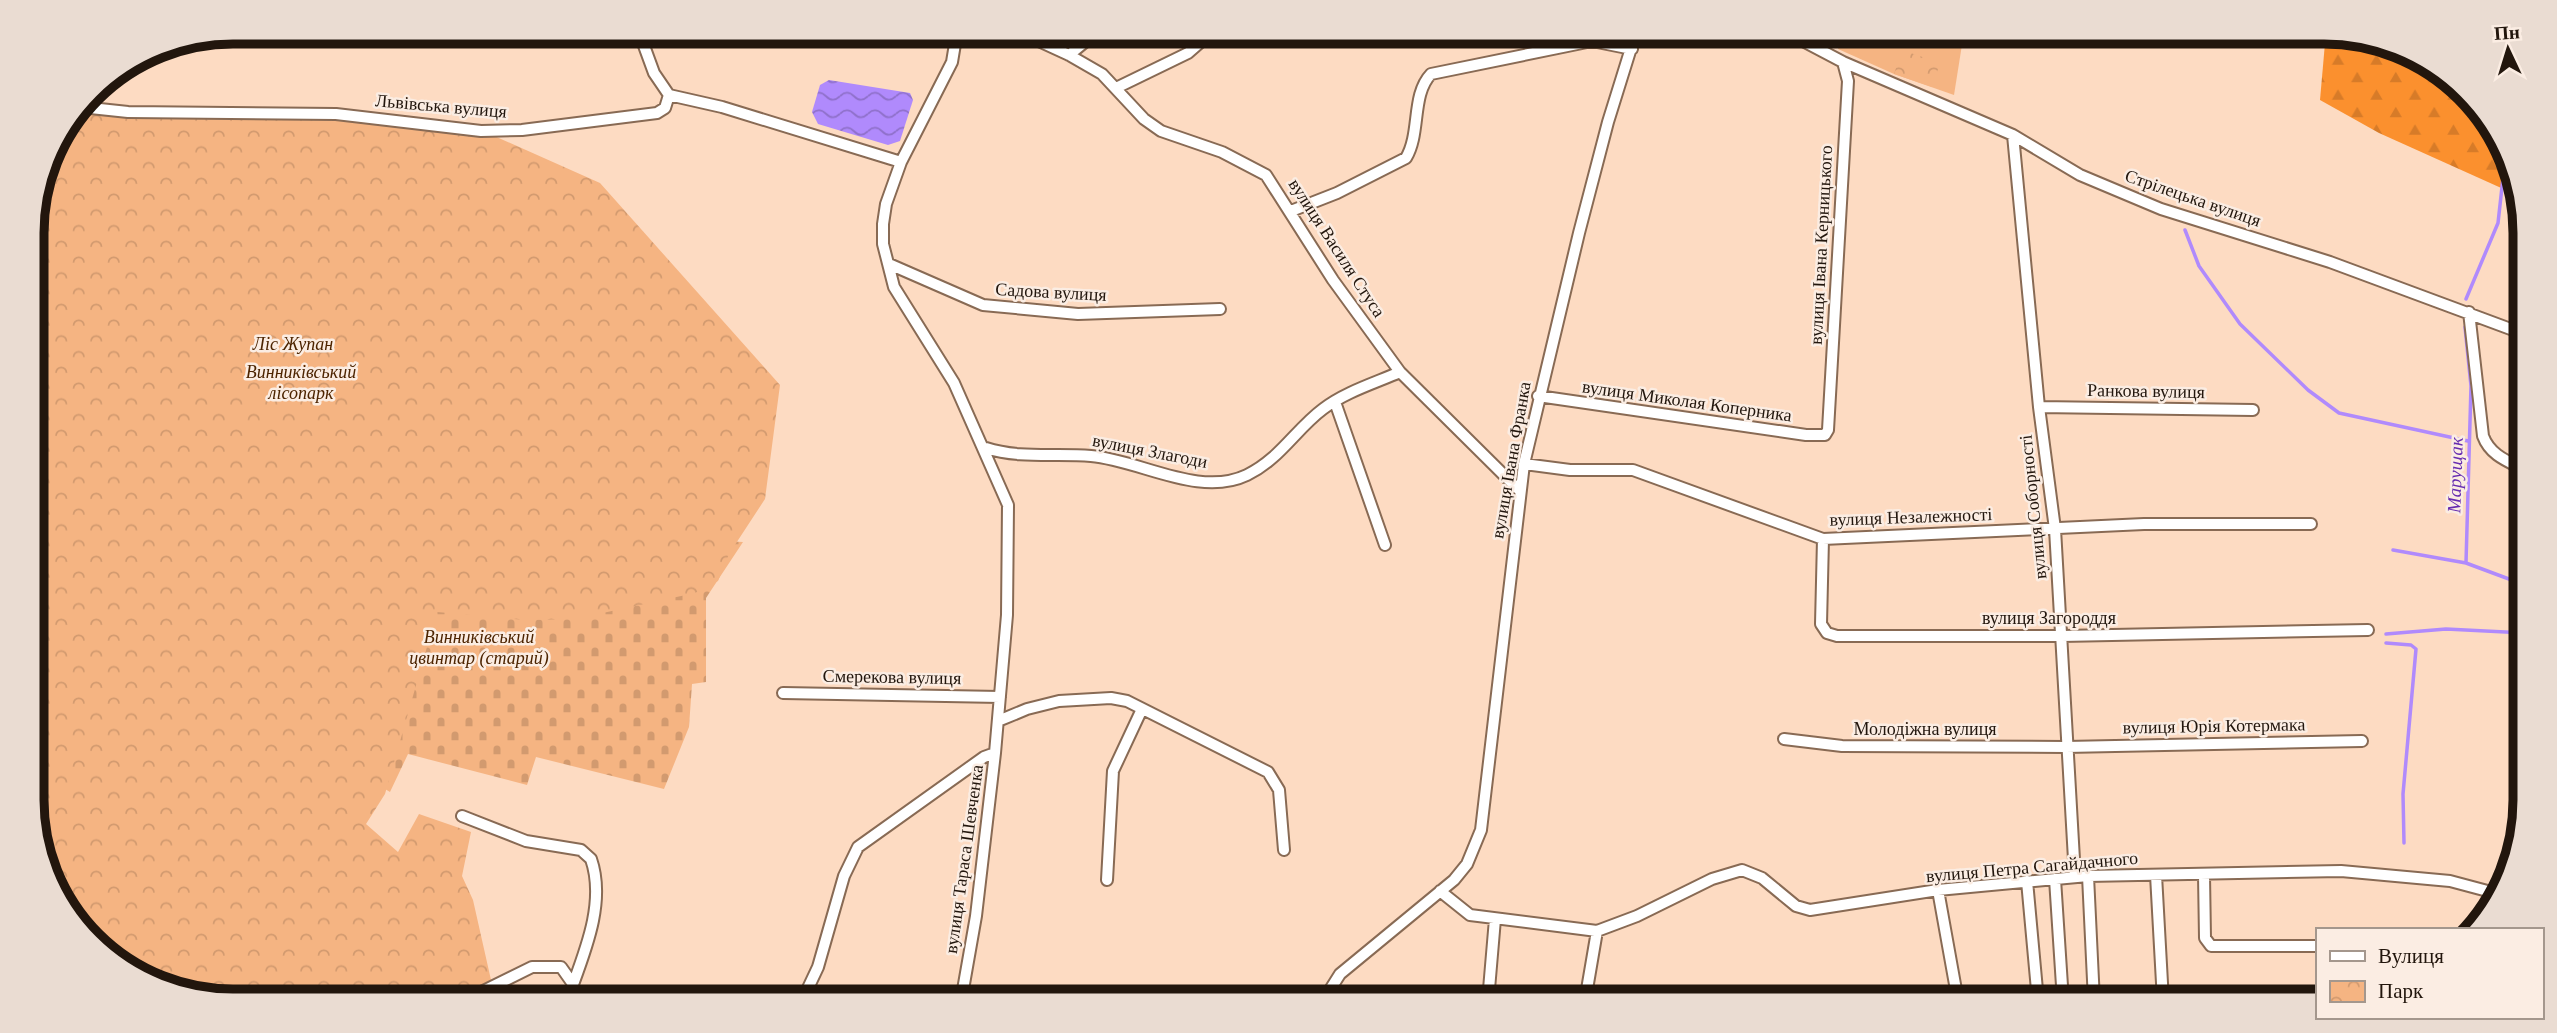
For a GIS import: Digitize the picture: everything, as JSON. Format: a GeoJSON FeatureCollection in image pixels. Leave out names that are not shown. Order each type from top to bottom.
{"type":"FeatureCollection","features":[{"type":"Feature","properties":{"kind":"street"},"geometry":{"type":"LineString","coordinates":[[643,44],[654,74],[669,94],[722,107],[901,162]]}},
{"type":"Feature","properties":{"kind":"street","name":"вулиця Тараса Шевченка"},"geometry":{"type":"LineString","coordinates":[[955,44],[951,62],[901,162],[886,204],[883,224],[894,287],[954,383],[986,448],[1009,505],[1007,615],[995,753],[976,916],[963,989]]}},
{"type":"Feature","properties":{"kind":"street","name":"вулиця Василя Стуса"},"geometry":{"type":"LineString","coordinates":[[1045,44],[1101,74],[1144,119],[1161,131],[1222,152],[1266,175],[1334,280],[1400,372],[1519,490]]}},
{"type":"Feature","properties":{"kind":"street"},"geometry":{"type":"LineString","coordinates":[[1069,55],[1082,44]]}},
{"type":"Feature","properties":{"kind":"street"},"geometry":{"type":"LineString","coordinates":[[1116,88],[1188,53],[1198,44]]}},
{"type":"Feature","properties":{"kind":"street"},"geometry":{"type":"LineString","coordinates":[[1291,211],[1337,193],[1406,158],[1412,148],[1422,90],[1431,74],[1577,44]]}},
{"type":"Feature","properties":{"kind":"street"},"geometry":{"type":"LineString","coordinates":[[1609,44],[1632,48]]}},
{"type":"Feature","properties":{"kind":"street","name":"вулиця Івана Франка"},"geometry":{"type":"LineString","coordinates":[[1331,989],[1340,974],[1440,891],[1466,864],[1481,830],[1524,464],[1538,396],[1608,122],[1633,44]]}},
{"type":"Feature","properties":{"kind":"street","name":"Стрілецька вулиця"},"geometry":{"type":"LineString","coordinates":[[1809,44],[1843,62],[2013,135],[2080,175],[2161,209],[2225,227],[2513,330]]}},
{"type":"Feature","properties":{"kind":"street","name":"вулиця Івана Керницького"},"geometry":{"type":"LineString","coordinates":[[1828,430],[1848,80],[1843,62]]}},
{"type":"Feature","properties":{"kind":"street","name":"Львівська вулиця"},"geometry":{"type":"LineString","coordinates":[[91,108],[128,112],[336,114],[481,131],[522,130],[657,113],[665,108],[669,94]]}},
{"type":"Feature","properties":{"kind":"street","name":"вулиця Соборності"},"geometry":{"type":"LineString","coordinates":[[2013,135],[2039,407],[2056,529],[2075,877]]}},
{"type":"Feature","properties":{"kind":"street","name":"Садова вулиця"},"geometry":{"type":"LineString","coordinates":[[888,264],[983,305],[1078,314],[1220,309]]}},
{"type":"Feature","properties":{"kind":"street"},"geometry":{"type":"LineString","coordinates":[[2469,312],[2483,436],[2487,447],[2513,464]]}},
{"type":"Feature","properties":{"kind":"street","name":"вулиця Злагоди"},"geometry":{"type":"LineString","coordinates":[[986,448],[1022,455],[1093,456],[1178,476],[1212,481],[1233,480],[1273,459],[1323,409],[1400,372]]}},
{"type":"Feature","properties":{"kind":"street","name":"вулиця Миколая Коперника"},"geometry":{"type":"LineString","coordinates":[[1538,396],[1806,435],[1820,436],[1828,430]]}},
{"type":"Feature","properties":{"kind":"street"},"geometry":{"type":"LineString","coordinates":[[1335,402],[1385,545]]}},
{"type":"Feature","properties":{"kind":"street","name":"Ранкова вулиця"},"geometry":{"type":"LineString","coordinates":[[2039,407],[2253,410]]}},
{"type":"Feature","properties":{"kind":"street","name":"вулиця Незалежності"},"geometry":{"type":"LineString","coordinates":[[1524,464],[1570,470],[1633,470],[1823,539],[2144,524],[2311,523]]}},
{"type":"Feature","properties":{"kind":"street","name":"вулиця Загороддя"},"geometry":{"type":"LineString","coordinates":[[1823,539],[1820,608],[1821,624],[1827,633],[2062,636],[2368,630]]}},
{"type":"Feature","properties":{"kind":"street","name":"Смерекова вулиця"},"geometry":{"type":"LineString","coordinates":[[783,693],[1000,697]]}},
{"type":"Feature","properties":{"kind":"street"},"geometry":{"type":"LineString","coordinates":[[998,721],[1027,709],[1088,698],[1127,701],[1268,772],[1279,790],[1284,850]]}},
{"type":"Feature","properties":{"kind":"street"},"geometry":{"type":"LineString","coordinates":[[1107,880],[1113,771],[1142,709]]}},
{"type":"Feature","properties":{"kind":"street","name":"Молодіжна вулиця"},"geometry":{"type":"LineString","coordinates":[[1784,739],[1842,746],[2066,747]]}},
{"type":"Feature","properties":{"kind":"street","name":"вулиця Юрія Котермака"},"geometry":{"type":"LineString","coordinates":[[2066,747],[2362,741]]}},
{"type":"Feature","properties":{"kind":"street"},"geometry":{"type":"LineString","coordinates":[[808,989],[818,967],[844,876],[858,847],[984,757],[995,753]]}},
{"type":"Feature","properties":{"kind":"street"},"geometry":{"type":"LineString","coordinates":[[462,816],[526,841],[581,850],[591,859],[595,880],[593,919],[571,989]]}},
{"type":"Feature","properties":{"kind":"street","name":"вулиця Петра Сагайдачного"},"geometry":{"type":"LineString","coordinates":[[1597,931],[1637,916],[1713,879],[1742,870],[1762,878],[1796,906],[1810,910],[1938,890],[2088,876],[2353,872],[2451,881],[2489,891]]}},
{"type":"Feature","properties":{"kind":"street"},"geometry":{"type":"LineString","coordinates":[[2156,875],[2163,989]]}},
{"type":"Feature","properties":{"kind":"street"},"geometry":{"type":"LineString","coordinates":[[2204,875],[2205,938],[2211,946],[2316,946]]}},
{"type":"Feature","properties":{"kind":"street"},"geometry":{"type":"LineString","coordinates":[[2088,876],[2093,989]]}},
{"type":"Feature","properties":{"kind":"street"},"geometry":{"type":"LineString","coordinates":[[2055,879],[2062,989]]}},
{"type":"Feature","properties":{"kind":"street"},"geometry":{"type":"LineString","coordinates":[[2027,881],[2037,989]]}},
{"type":"Feature","properties":{"kind":"street"},"geometry":{"type":"LineString","coordinates":[[1938,890],[1956,989]]}},
{"type":"Feature","properties":{"kind":"street"},"geometry":{"type":"LineString","coordinates":[[1440,891],[1470,915],[1597,931],[1587,989]]}},
{"type":"Feature","properties":{"kind":"street"},"geometry":{"type":"LineString","coordinates":[[1489,989],[1496,919]]}},
{"type":"Feature","properties":{"kind":"street"},"geometry":{"type":"LineString","coordinates":[[489,989],[532,967],[561,967],[573,984]]}},
{"type":"Feature","properties":{"kind":"green space"},"geometry":{"type":"Polygon","coordinates":[[[1839,44],[1962,44],[1954,95],[1894,74],[1838,49],[1839,44]]]}},
{"type":"Feature","properties":{"kind":"green space"},"geometry":{"type":"Polygon","coordinates":[[[2325,44],[2373,50],[2408,63],[2439,83],[2458,99],[2474,118],[2499,160],[2509,191],[2379,133],[2320,100],[2325,44]]]}},
{"type":"Feature","properties":{"kind":"green space"},"geometry":{"type":"Polygon","coordinates":[[[1902,50],[1940,63],[1932,87],[1894,74],[1902,50]]]}},
{"type":"Feature","properties":{"kind":"green space","name":"Винниківський лісопарк"},"geometry":{"type":"Polygon","coordinates":[[[88,112],[327,116],[492,135],[600,183],[780,385],[765,499],[729,554],[718,581],[695,593],[575,619],[526,620],[437,612],[385,794],[366,824],[398,852],[419,814],[471,832],[462,876],[473,900],[491,980],[473,989],[233,989],[184,983],[149,970],[108,942],[91,925],[63,884],[47,837],[44,813],[44,220],[50,184],[63,149],[88,112]]]}},
{"type":"Feature","properties":{"kind":"green space","name":"Винниківський цвинтар (старий)"},"geometry":{"type":"Polygon","coordinates":[[[433,525],[743,542],[706,598],[706,682],[692,684],[689,727],[664,789],[536,757],[527,785],[408,754],[390,792],[187,671],[433,525]]]}},
{"type":"Feature","properties":{"kind":"water"},"geometry":{"type":"Polygon","coordinates":[[[829,80],[910,93],[913,100],[900,141],[888,145],[818,124],[812,112],[820,85],[829,80]]]}},
{"type":"Feature","properties":{"kind":"waterway","name":"Марущак"},"geometry":{"type":"LineString","coordinates":[[2466,299],[2498,223],[2503,171]]}},
{"type":"Feature","properties":{"kind":"waterway"},"geometry":{"type":"LineString","coordinates":[[2185,230],[2199,266],[2240,324],[2308,390],[2339,413],[2468,441]]}},
{"type":"Feature","properties":{"kind":"waterway","name":"Марущак"},"geometry":{"type":"LineString","coordinates":[[2465,327],[2471,386],[2466,563]]}},
{"type":"Feature","properties":{"kind":"waterway"},"geometry":{"type":"LineString","coordinates":[[2393,550],[2466,563],[2513,581]]}},
{"type":"Feature","properties":{"kind":"waterway","name":"Марущак"},"geometry":{"type":"LineString","coordinates":[[2386,634],[2446,629],[2513,632]]}},
{"type":"Feature","properties":{"kind":"waterway"},"geometry":{"type":"LineString","coordinates":[[2386,643],[2411,645],[2416,649],[2403,794],[2404,843]]}},
{"type":"Feature","properties":{"kind":"park label","name":"Ліс Жупан"},"geometry":{"type":"Point","coordinates":[293,344]}}]}
